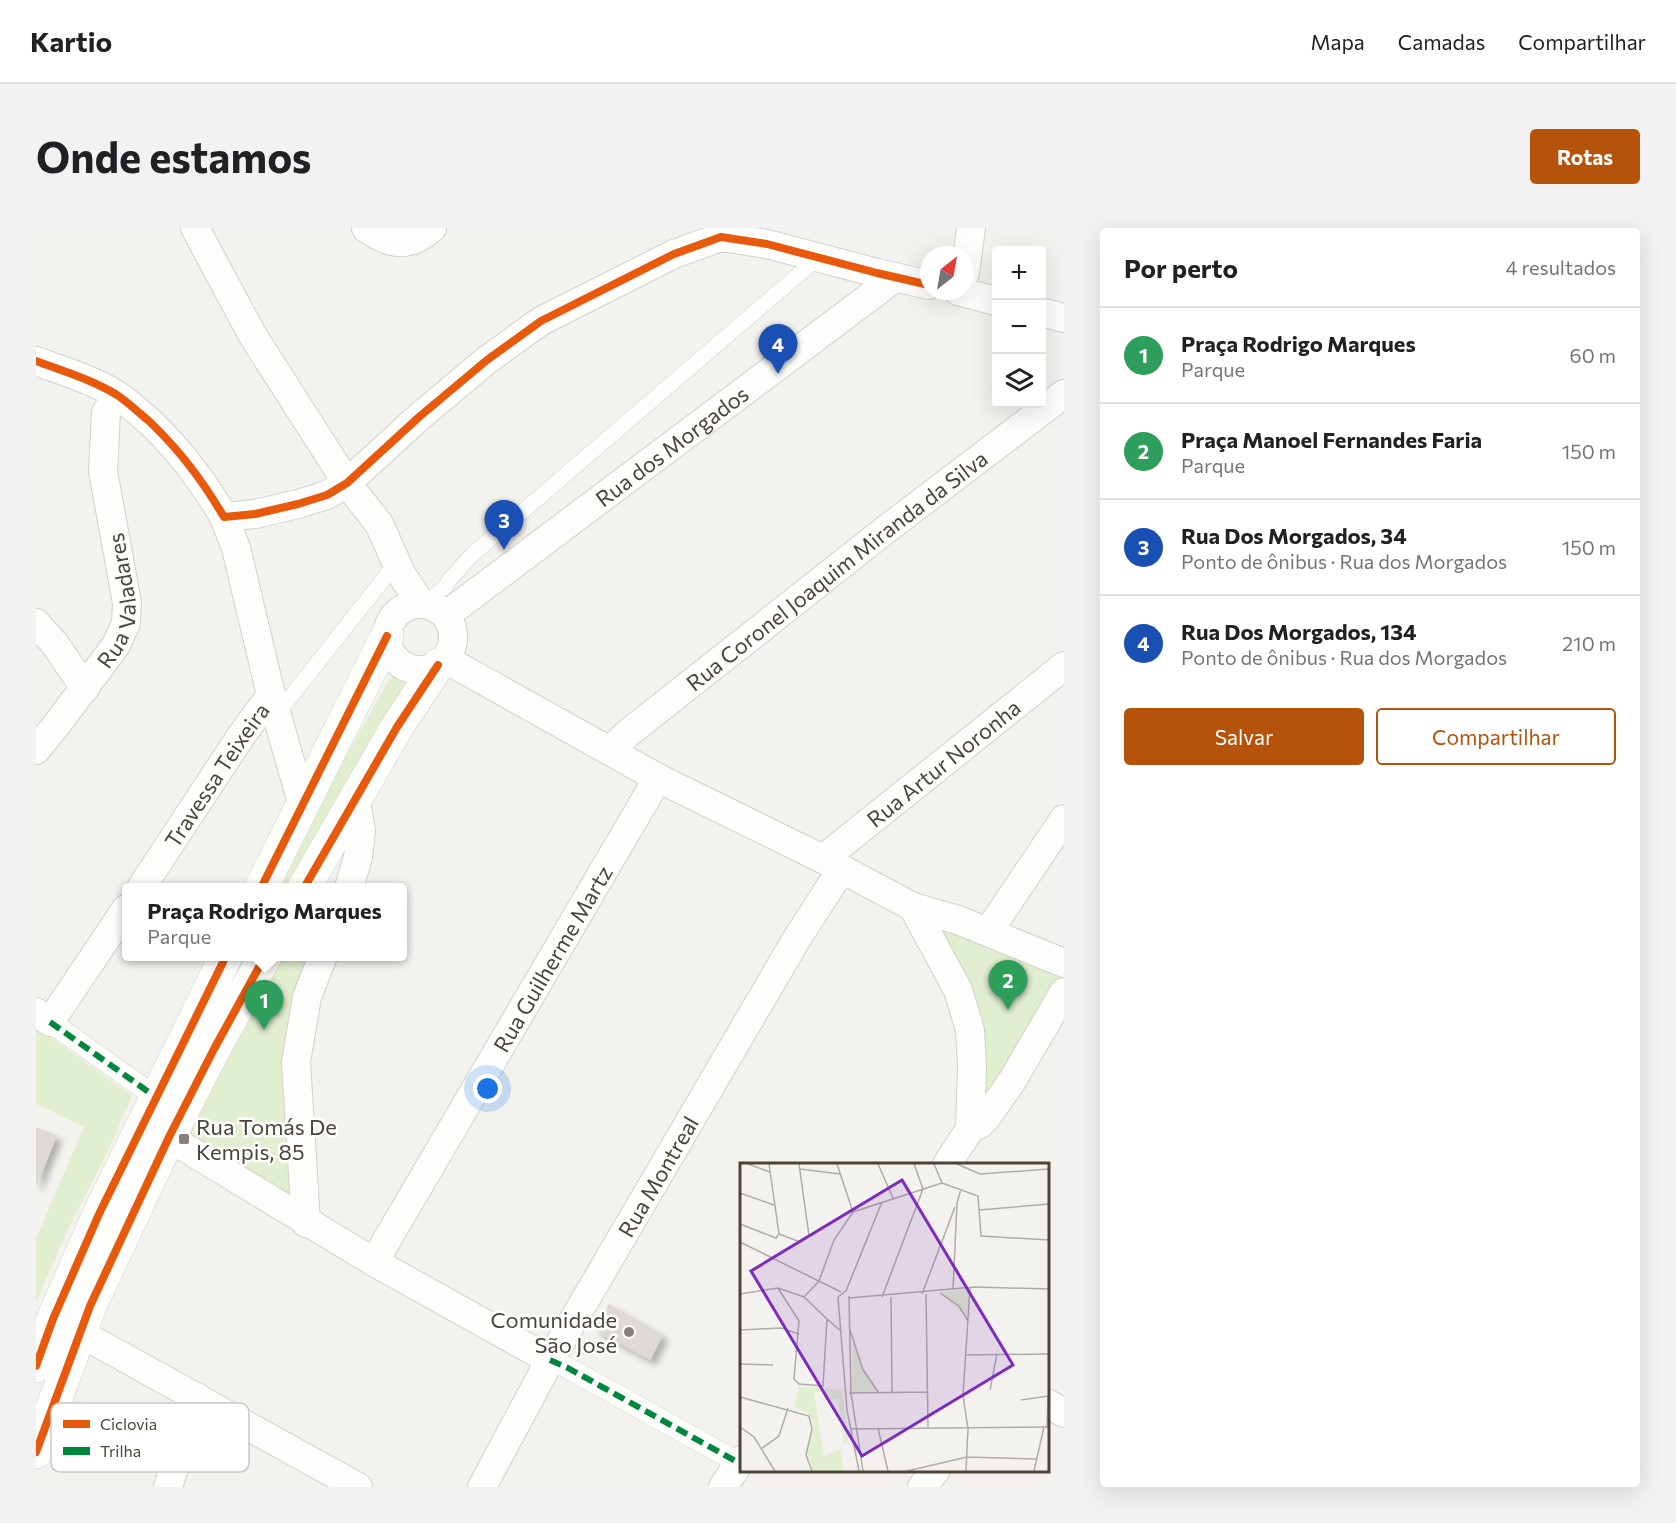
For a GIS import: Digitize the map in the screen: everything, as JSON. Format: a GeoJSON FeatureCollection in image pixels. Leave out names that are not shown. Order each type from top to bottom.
{"type":"FeatureCollection","features":[{"type":"Feature","properties":{"kind":"street"},"geometry":{"type":"LineString","coordinates":[[195,228],[254,336],[347,483],[379,524],[399,569],[415,614],[303,806],[264,883]]}},
{"type":"Feature","properties":{"kind":"street"},"geometry":{"type":"LineString","coordinates":[[366,228],[381,239],[396,243],[423,236],[432,228]]}},
{"type":"Feature","properties":{"kind":"street"},"geometry":{"type":"LineString","coordinates":[[968,246],[971,228]]}},
{"type":"Feature","properties":{"kind":"street"},"geometry":{"type":"LineString","coordinates":[[224,517],[255,514],[327,495],[347,483],[419,417],[487,360],[542,321],[722,232],[920,283]]}},
{"type":"Feature","properties":{"kind":"street","name":"Rua dos Morgados"},"geometry":{"type":"LineString","coordinates":[[415,614],[896,277]]}},
{"type":"Feature","properties":{"kind":"street"},"geometry":{"type":"LineString","coordinates":[[974,292],[994,300]]}},
{"type":"Feature","properties":{"kind":"street"},"geometry":{"type":"LineString","coordinates":[[1046,313],[1064,318]]}},
{"type":"Feature","properties":{"kind":"street","name":"Travessa Teixeira"},"geometry":{"type":"LineString","coordinates":[[36,361],[84,380],[116,395],[132,406],[186,459],[206,487],[224,517],[236,548],[274,705],[241,736],[144,883]]}},
{"type":"Feature","properties":{"kind":"street","name":"Rua Coronel Joaquim Miranda da Silva"},"geometry":{"type":"LineString","coordinates":[[610,751],[627,734],[838,567],[1064,394]]}},
{"type":"Feature","properties":{"kind":"street","name":"Rua Valadares"},"geometry":{"type":"LineString","coordinates":[[36,750],[116,645],[126,623],[127,603],[102,471],[106,413],[116,395]]}},
{"type":"Feature","properties":{"kind":"street"},"geometry":{"type":"LineString","coordinates":[[415,614],[388,645],[392,654],[404,666],[419,670],[427,669],[445,656],[464,657],[471,675],[658,778],[832,864],[912,907],[958,920],[1064,963]]}},
{"type":"Feature","properties":{"kind":"street"},"geometry":{"type":"LineString","coordinates":[[307,883],[397,727],[445,656],[453,633],[451,624],[415,614]]}},
{"type":"Feature","properties":{"kind":"street"},"geometry":{"type":"LineString","coordinates":[[36,623],[54,643],[85,688]]}},
{"type":"Feature","properties":{"kind":"street","name":"Rua Artur Noronha"},"geometry":{"type":"LineString","coordinates":[[832,864],[1064,666]]}},
{"type":"Feature","properties":{"kind":"street"},"geometry":{"type":"LineString","coordinates":[[274,705],[303,806]]}},
{"type":"Feature","properties":{"kind":"street","name":"Rua Guilherme Martz"},"geometry":{"type":"LineString","coordinates":[[374,1262],[658,778]]}},
{"type":"Feature","properties":{"kind":"street"},"geometry":{"type":"LineString","coordinates":[[351,883],[362,831],[356,800]]}},
{"type":"Feature","properties":{"kind":"street"},"geometry":{"type":"LineString","coordinates":[[988,932],[1064,819]]}},
{"type":"Feature","properties":{"kind":"street","name":"Rua Montreal"},"geometry":{"type":"LineString","coordinates":[[482,1487],[550,1360],[796,940],[832,864]]}},
{"type":"Feature","properties":{"kind":"street"},"geometry":{"type":"LineString","coordinates":[[912,907],[958,990],[970,1030],[972,1066],[969,1129],[948,1163]]}},
{"type":"Feature","properties":{"kind":"street"},"geometry":{"type":"LineString","coordinates":[[122,914],[43,1017],[156,1120],[306,1222],[550,1360],[740,1461],[723,1487]]}},
{"type":"Feature","properties":{"kind":"street"},"geometry":{"type":"LineString","coordinates":[[36,1452],[66,1325],[99,1214],[156,1120],[224,961]]}},
{"type":"Feature","properties":{"kind":"street"},"geometry":{"type":"LineString","coordinates":[[156,1120],[214,1049],[263,961]]}},
{"type":"Feature","properties":{"kind":"street"},"geometry":{"type":"LineString","coordinates":[[306,1222],[296,1062],[307,997],[321,961]]}},
{"type":"Feature","properties":{"kind":"street"},"geometry":{"type":"LineString","coordinates":[[969,1129],[986,1118],[1012,1081],[1064,992]]}},
{"type":"Feature","properties":{"kind":"street"},"geometry":{"type":"LineString","coordinates":[[36,1366],[66,1325]]}},
{"type":"Feature","properties":{"kind":"street"},"geometry":{"type":"LineString","coordinates":[[66,1325],[208,1403]]}},
{"type":"Feature","properties":{"kind":"street"},"geometry":{"type":"LineString","coordinates":[[195,1403],[197,1397]]}},
{"type":"Feature","properties":{"kind":"street"},"geometry":{"type":"LineString","coordinates":[[1049,1404],[1064,1413]]}},
{"type":"Feature","properties":{"kind":"street"},"geometry":{"type":"LineString","coordinates":[[249,1426],[358,1487]]}},
{"type":"Feature","properties":{"kind":"street"},"geometry":{"type":"LineString","coordinates":[[168,1487],[173,1472]]}},
{"type":"Feature","properties":{"kind":"street"},"geometry":{"type":"LineString","coordinates":[[922,1487],[934,1472]]}},
{"type":"Feature","properties":{"kind":"lane"},"geometry":{"type":"LineString","coordinates":[[415,614],[445,587],[473,554],[819,257]]}},
{"type":"Feature","properties":{"kind":"lane"},"geometry":{"type":"LineString","coordinates":[[274,705],[399,569]]}},
{"type":"Feature","properties":{"kind":"green space"},"geometry":{"type":"Polygon","coordinates":[[[393,673],[411,682],[298,883],[275,883],[393,673]]]}},
{"type":"Feature","properties":{"kind":"green space"},"geometry":{"type":"Polygon","coordinates":[[[913,907],[1064,963],[1064,991],[982,1129],[972,1066],[913,907]]]}},
{"type":"Feature","properties":{"kind":"green space"},"geometry":{"type":"Polygon","coordinates":[[[265,961],[320,961],[306,997],[305,1212],[174,1141],[265,961]]]}},
{"type":"Feature","properties":{"kind":"green space"},"geometry":{"type":"Polygon","coordinates":[[[36,1027],[132,1096],[36,1302],[36,1238],[84,1127],[36,1104],[36,1027]]]}},
{"type":"Feature","properties":{"kind":"building"},"geometry":{"type":"Polygon","coordinates":[[[36,1128],[56,1136],[36,1185],[36,1128]]]}},
{"type":"Feature","properties":{"kind":"building","name":"Comunidade São José"},"geometry":{"type":"Polygon","coordinates":[[[609,1305],[662,1335],[650,1359],[596,1330],[609,1305]]]}},
{"type":"Feature","properties":{"kind":"marked path"},"geometry":{"type":"LineString","coordinates":[[50,1022],[157,1098]]}},
{"type":"Feature","properties":{"kind":"marked path"},"geometry":{"type":"LineString","coordinates":[[550,1360],[739,1463]]}},
{"type":"Feature","properties":{"kind":"cycle path"},"geometry":{"type":"LineString","coordinates":[[36,361],[98,385],[130,405],[150,422],[181,455],[224,517],[255,514],[327,495],[347,483],[419,417],[487,360],[541,321],[674,254],[721,237],[767,244],[920,283]]}},
{"type":"Feature","properties":{"kind":"cycle path"},"geometry":{"type":"LineString","coordinates":[[264,883],[387,636]]}},
{"type":"Feature","properties":{"kind":"cycle path"},"geometry":{"type":"LineString","coordinates":[[307,883],[397,727],[438,665]]}},
{"type":"Feature","properties":{"kind":"cycle path"},"geometry":{"type":"LineString","coordinates":[[36,1366],[53,1319],[99,1214],[224,961]]}},
{"type":"Feature","properties":{"kind":"cycle path"},"geometry":{"type":"LineString","coordinates":[[54,1403],[90,1306],[169,1137],[262,961]]}},
{"type":"Feature","properties":{"kind":"cycle path"},"geometry":{"type":"LineString","coordinates":[[36,1452],[51,1411]]}},
{"type":"Feature","properties":{"kind":"place","name":"Rua Dos Morgados, 134"},"geometry":{"type":"Point","coordinates":[778,374]}},
{"type":"Feature","properties":{"kind":"place","name":"Rua Dos Morgados, 34"},"geometry":{"type":"Point","coordinates":[504,550]}},
{"type":"Feature","properties":{"kind":"place","name":"Praça Manoel Fernandes Faria"},"geometry":{"type":"Point","coordinates":[1008,1010]}},
{"type":"Feature","properties":{"kind":"place","name":"Praça Rodrigo Marques"},"geometry":{"type":"Point","coordinates":[264,1030]}},
{"type":"Feature","properties":{"kind":"place","name":"Rua Tomás De Kempis, 85"},"geometry":{"type":"Point","coordinates":[184,1139]}},
{"type":"Feature","properties":{"kind":"place","name":"Comunidade São José"},"geometry":{"type":"Point","coordinates":[629,1332]}}]}
